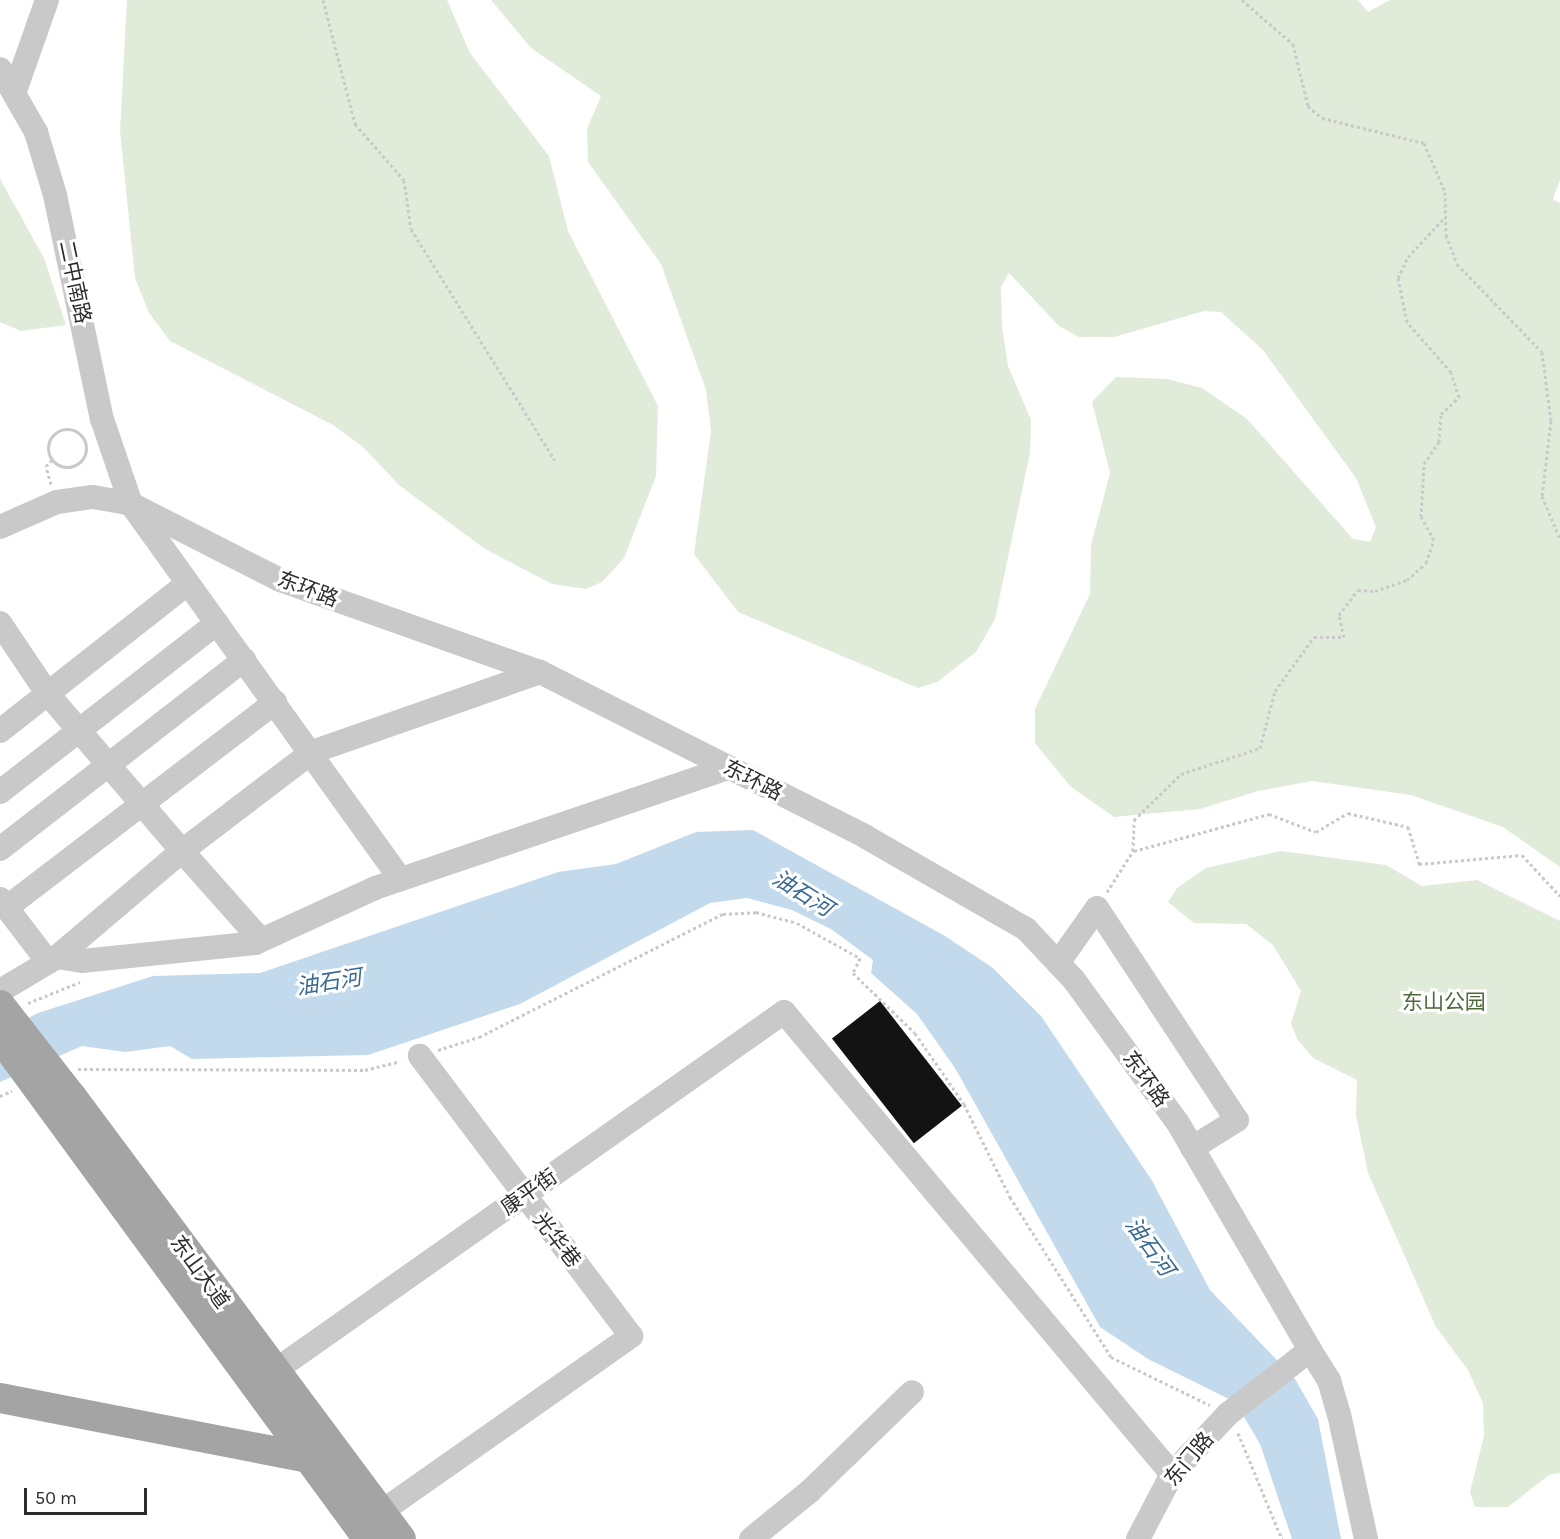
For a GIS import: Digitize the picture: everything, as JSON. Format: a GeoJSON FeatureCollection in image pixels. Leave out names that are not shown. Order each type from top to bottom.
{"type":"FeatureCollection","features":[{"type":"Feature","properties":{"kind":"main road","name":"东山大道"},"geometry":{"type":"LineString","coordinates":[[0,1005],[64,1104],[306,1457],[368,1539]]}},
{"type":"Feature","properties":{"kind":"main road","name":"东山大道"},"geometry":{"type":"LineString","coordinates":[[0,1036],[64,1104],[401,1539]]}},
{"type":"Feature","properties":{"kind":"main road"},"geometry":{"type":"LineString","coordinates":[[0,1398],[344,1464]]}},
{"type":"Feature","properties":{"kind":"street"},"geometry":{"type":"LineString","coordinates":[[16,88],[48,0]]}},
{"type":"Feature","properties":{"kind":"street","name":"二中南路"},"geometry":{"type":"LineString","coordinates":[[0,69],[16,88],[55,195],[102,419],[130,504],[312,752],[400,879]]}},
{"type":"Feature","properties":{"kind":"street","name":"东环路"},"geometry":{"type":"LineString","coordinates":[[0,527],[57,502],[93,497],[130,504],[280,580],[540,672],[728,768],[966,894],[1026,929],[1058,963],[1192,1148],[1302,1355],[1329,1380],[1339,1414],[1366,1539]]}},
{"type":"Feature","properties":{"kind":"street"},"geometry":{"type":"LineString","coordinates":[[0,730],[188,583]]}},
{"type":"Feature","properties":{"kind":"street"},"geometry":{"type":"LineString","coordinates":[[0,623],[47,693],[261,940]]}},
{"type":"Feature","properties":{"kind":"street"},"geometry":{"type":"LineString","coordinates":[[0,792],[218,623]]}},
{"type":"Feature","properties":{"kind":"street"},"geometry":{"type":"LineString","coordinates":[[0,849],[244,660]]}},
{"type":"Feature","properties":{"kind":"street"},"geometry":{"type":"LineString","coordinates":[[0,991],[52,959],[182,851],[312,752],[540,672]]}},
{"type":"Feature","properties":{"kind":"street"},"geometry":{"type":"LineString","coordinates":[[275,702],[142,804],[3,903],[52,959],[82,961],[261,940],[400,879],[728,768]]}},
{"type":"Feature","properties":{"kind":"street"},"geometry":{"type":"LineString","coordinates":[[1058,963],[1097,908],[1237,1120],[1192,1148]]}},
{"type":"Feature","properties":{"kind":"street","name":"康平街"},"geometry":{"type":"LineString","coordinates":[[273,1372],[784,1012],[1172,1474]]}},
{"type":"Feature","properties":{"kind":"street","name":"光华巷"},"geometry":{"type":"LineString","coordinates":[[381,1512],[632,1336],[523,1196],[420,1056]]}},
{"type":"Feature","properties":{"kind":"street","name":"东门路"},"geometry":{"type":"LineString","coordinates":[[1138,1539],[1172,1474],[1302,1355]]}},
{"type":"Feature","properties":{"kind":"street"},"geometry":{"type":"LineString","coordinates":[[751,1539],[810,1491],[912,1392]]}},
{"type":"Feature","properties":{"kind":"path"},"geometry":{"type":"LineString","coordinates":[[322,0],[355,124],[404,180],[411,229],[555,460]]}},
{"type":"Feature","properties":{"kind":"path"},"geometry":{"type":"LineString","coordinates":[[1242,0],[1293,44],[1308,106],[1322,118],[1424,143],[1444,192],[1445,217],[1458,264],[1542,352],[1551,421],[1542,496],[1560,539]]}},
{"type":"Feature","properties":{"kind":"path"},"geometry":{"type":"LineString","coordinates":[[1097,908],[1133,851],[1134,820],[1180,774],[1260,748],[1275,691],[1314,637],[1344,637],[1339,615],[1358,590],[1374,591],[1407,580],[1426,563],[1434,540],[1421,517],[1424,464],[1439,442],[1441,414],[1459,397],[1451,372],[1407,322],[1398,278],[1408,257],[1445,217]]}},
{"type":"Feature","properties":{"kind":"path"},"geometry":{"type":"LineString","coordinates":[[66,429],[82,437],[85,454],[78,463],[66,467],[52,460],[48,446],[54,434],[66,429]]}},
{"type":"Feature","properties":{"kind":"path"},"geometry":{"type":"LineString","coordinates":[[52,460],[46,466],[52,488]]}},
{"type":"Feature","properties":{"kind":"path"},"geometry":{"type":"LineString","coordinates":[[1133,851],[1269,814],[1316,832],[1348,813],[1408,827],[1419,864],[1522,855],[1560,896]]}},
{"type":"Feature","properties":{"kind":"path"},"geometry":{"type":"LineString","coordinates":[[1231,1418],[1282,1539]]}},
{"type":"Feature","properties":{"kind":"green space"},"geometry":{"type":"Polygon","coordinates":[[[127,0],[447,0],[470,53],[549,156],[568,231],[658,406],[656,476],[624,558],[602,582],[586,589],[552,584],[485,549],[399,485],[362,446],[333,425],[170,341],[149,313],[135,278],[120,131],[127,0]]]}},
{"type":"Feature","properties":{"kind":"green space"},"geometry":{"type":"Polygon","coordinates":[[[491,0],[1358,0],[1368,12],[1390,0],[1560,0],[1560,180],[1553,199],[1560,203],[1560,867],[1503,827],[1411,795],[1312,781],[1258,791],[1200,809],[1114,817],[1070,786],[1035,743],[1035,709],[1090,594],[1091,545],[1110,473],[1092,402],[1116,377],[1167,379],[1202,388],[1247,419],[1353,539],[1370,542],[1376,527],[1356,478],[1263,350],[1221,312],[1204,311],[1114,337],[1079,337],[1059,326],[1009,273],[1001,287],[1002,326],[1008,366],[1031,420],[1030,453],[995,619],[976,652],[937,682],[918,688],[738,612],[694,554],[711,431],[706,390],[661,264],[588,162],[587,129],[601,96],[531,48],[491,0]]]}},
{"type":"Feature","properties":{"kind":"green space"},"geometry":{"type":"Polygon","coordinates":[[[0,179],[44,258],[66,325],[21,331],[0,322],[0,179]]]}},
{"type":"Feature","properties":{"kind":"green space","name":"东山公园"},"geometry":{"type":"Polygon","coordinates":[[[1281,851],[1386,865],[1422,886],[1477,880],[1560,921],[1560,1473],[1549,1475],[1508,1507],[1475,1507],[1470,1492],[1484,1436],[1483,1403],[1468,1370],[1436,1327],[1368,1173],[1356,1115],[1357,1080],[1313,1058],[1297,1039],[1291,1023],[1301,991],[1273,945],[1246,924],[1194,923],[1168,902],[1177,888],[1206,868],[1281,851]]]}},
{"type":"Feature","properties":{"kind":"water","name":"油石河"},"geometry":{"type":"Polygon","coordinates":[[[753,830],[945,936],[993,968],[1041,1016],[1151,1179],[1210,1290],[1295,1379],[1318,1419],[1341,1539],[1292,1539],[1260,1444],[1235,1402],[1148,1359],[1100,1327],[955,1068],[917,1014],[871,973],[873,960],[831,929],[792,910],[747,898],[710,903],[520,1004],[368,1055],[192,1059],[170,1046],[125,1052],[82,1046],[0,1082],[0,1032],[38,1013],[153,976],[260,973],[558,872],[616,864],[696,832],[753,830]]]}},
{"type":"Feature","properties":{"kind":"building"},"geometry":{"type":"Polygon","coordinates":[[[880,1001],[962,1106],[914,1143],[832,1039],[880,1001]]]}}]}
